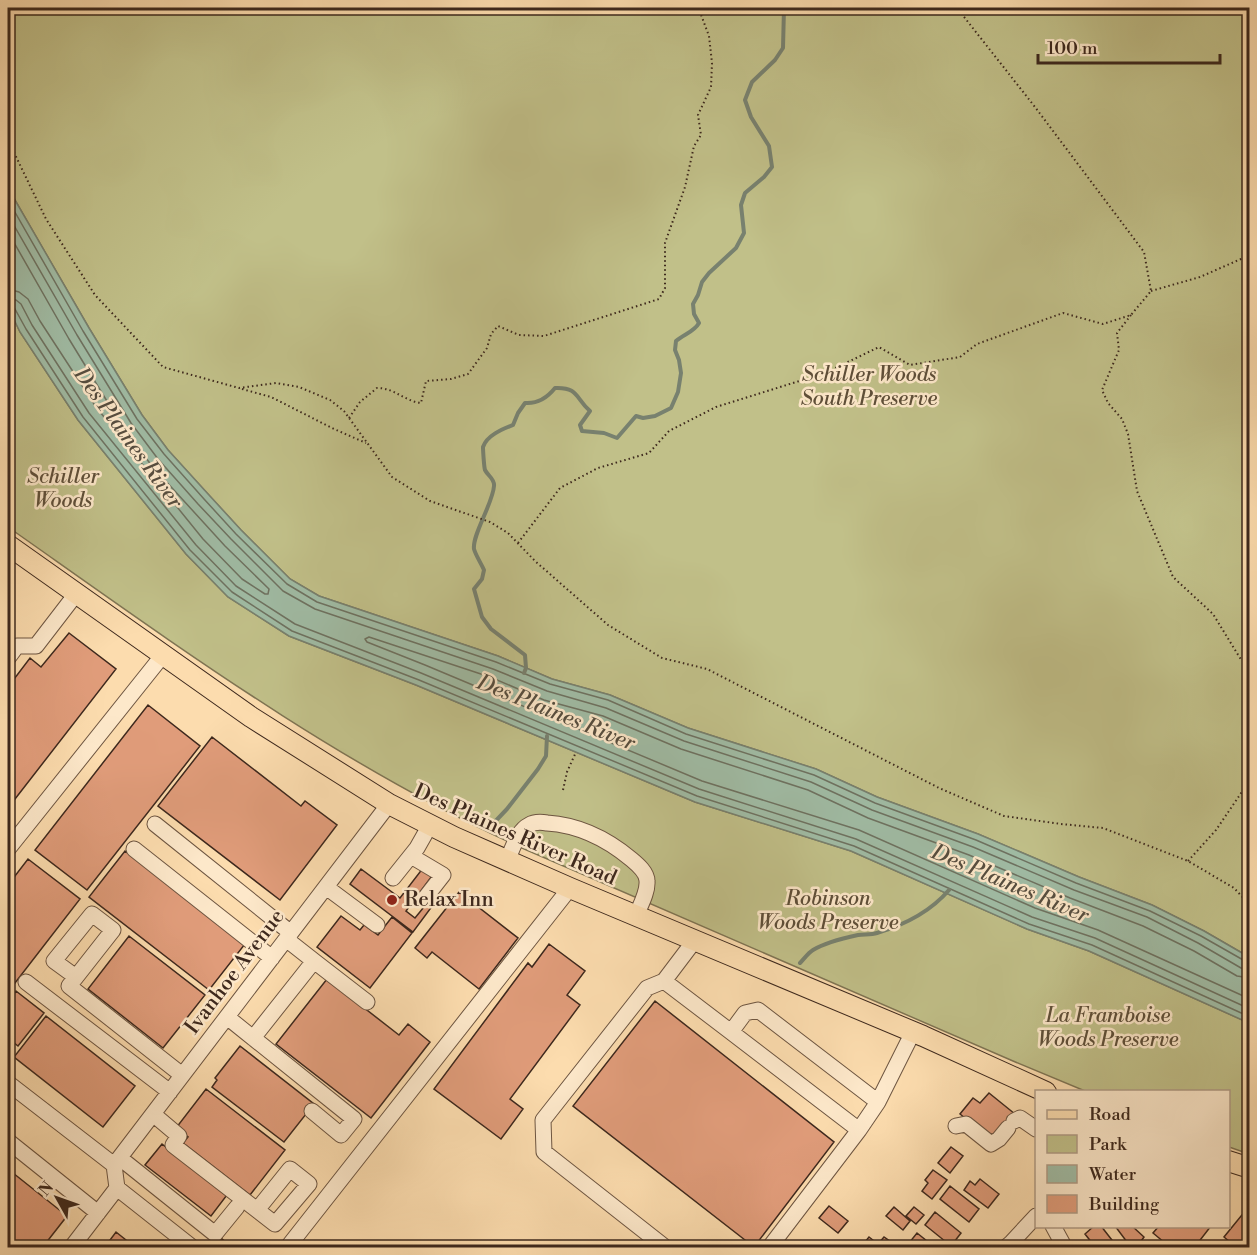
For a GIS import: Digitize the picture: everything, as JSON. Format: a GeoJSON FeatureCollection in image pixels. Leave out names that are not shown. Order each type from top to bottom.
{"type":"FeatureCollection","features":[{"type":"Feature","properties":{"kind":"main road","name":"Des Plaines River Road"},"geometry":{"type":"LineString","coordinates":[[8,545],[251,717],[389,804],[570,888],[913,1032],[1042,1090]]}},
{"type":"Feature","properties":{"kind":"main road"},"geometry":{"type":"LineString","coordinates":[[1230,1162],[1250,1168]]}},
{"type":"Feature","properties":{"kind":"street"},"geometry":{"type":"LineString","coordinates":[[8,658],[17,646],[36,646],[76,594]]}},
{"type":"Feature","properties":{"kind":"street"},"geometry":{"type":"LineString","coordinates":[[9,843],[163,655]]}},
{"type":"Feature","properties":{"kind":"street","name":"Ivanhoe Avenue"},"geometry":{"type":"LineString","coordinates":[[117,1161],[389,804]]}},
{"type":"Feature","properties":{"kind":"street"},"geometry":{"type":"LineString","coordinates":[[507,860],[522,830],[537,822],[570,826],[600,837],[633,861],[646,875],[648,882],[636,916]]}},
{"type":"Feature","properties":{"kind":"street"},"geometry":{"type":"LineString","coordinates":[[154,824],[289,936],[315,961],[367,1002]]}},
{"type":"Feature","properties":{"kind":"street"},"geometry":{"type":"LineString","coordinates":[[393,878],[411,856],[430,825]]}},
{"type":"Feature","properties":{"kind":"street"},"geometry":{"type":"LineString","coordinates":[[134,849],[272,958]]}},
{"type":"Feature","properties":{"kind":"street"},"geometry":{"type":"LineString","coordinates":[[411,856],[443,875],[425,898]]}},
{"type":"Feature","properties":{"kind":"street"},"geometry":{"type":"LineString","coordinates":[[326,887],[377,925]]}},
{"type":"Feature","properties":{"kind":"street"},"geometry":{"type":"LineString","coordinates":[[287,1248],[570,888]]}},
{"type":"Feature","properties":{"kind":"street"},"geometry":{"type":"LineString","coordinates":[[666,1248],[544,1152],[543,1120],[647,988],[664,981],[694,940]]}},
{"type":"Feature","properties":{"kind":"street"},"geometry":{"type":"LineString","coordinates":[[253,1038],[315,961]]}},
{"type":"Feature","properties":{"kind":"street"},"geometry":{"type":"LineString","coordinates":[[76,977],[69,986],[182,1075]]}},
{"type":"Feature","properties":{"kind":"street"},"geometry":{"type":"LineString","coordinates":[[26,981],[170,1092]]}},
{"type":"Feature","properties":{"kind":"street"},"geometry":{"type":"LineString","coordinates":[[664,981],[859,1130]]}},
{"type":"Feature","properties":{"kind":"street"},"geometry":{"type":"LineString","coordinates":[[731,1032],[745,1013],[758,1010],[878,1102]]}},
{"type":"Feature","properties":{"kind":"street"},"geometry":{"type":"LineString","coordinates":[[227,1017],[354,1119],[341,1135],[312,1111]]}},
{"type":"Feature","properties":{"kind":"street"},"geometry":{"type":"LineString","coordinates":[[769,1248],[878,1102],[913,1032]]}},
{"type":"Feature","properties":{"kind":"street"},"geometry":{"type":"LineString","coordinates":[[8,1083],[215,1234],[237,1207]]}},
{"type":"Feature","properties":{"kind":"street"},"geometry":{"type":"LineString","coordinates":[[153,1114],[179,1136],[173,1145],[257,1210]]}},
{"type":"Feature","properties":{"kind":"street"},"geometry":{"type":"LineString","coordinates":[[956,1126],[966,1124],[991,1144],[1020,1118],[1035,1128]]}},
{"type":"Feature","properties":{"kind":"street"},"geometry":{"type":"LineString","coordinates":[[8,1141],[98,1213]]}},
{"type":"Feature","properties":{"kind":"street"},"geometry":{"type":"LineString","coordinates":[[71,1248],[117,1188],[117,1161]]}},
{"type":"Feature","properties":{"kind":"street"},"geometry":{"type":"LineString","coordinates":[[117,1188],[193,1248]]}},
{"type":"Feature","properties":{"kind":"street"},"geometry":{"type":"LineString","coordinates":[[1005,1248],[1035,1217]]}},
{"type":"Feature","properties":{"kind":"street"},"geometry":{"type":"LineString","coordinates":[[1054,1228],[1065,1248]]}},
{"type":"Feature","properties":{"kind":"path"},"geometry":{"type":"LineString","coordinates":[[8,18],[21,8]]}},
{"type":"Feature","properties":{"kind":"path"},"geometry":{"type":"LineString","coordinates":[[349,418],[360,402],[377,388],[387,388],[412,402],[422,403],[426,381],[451,379],[468,374],[488,348],[491,334],[498,326],[519,335],[544,336],[658,299],[665,288],[665,243],[685,187],[693,146],[701,135],[698,115],[711,87],[712,63],[709,36],[700,8]]}},
{"type":"Feature","properties":{"kind":"path"},"geometry":{"type":"LineString","coordinates":[[957,8],[1144,252],[1151,291]]}},
{"type":"Feature","properties":{"kind":"path"},"geometry":{"type":"LineString","coordinates":[[8,140],[46,219],[95,295],[163,367],[272,397],[367,443]]}},
{"type":"Feature","properties":{"kind":"path"},"geometry":{"type":"LineString","coordinates":[[1250,255],[1200,277],[1151,291],[1117,333],[1119,350],[1102,390],[1108,403],[1122,419],[1128,434],[1137,491],[1173,577],[1213,614],[1240,658],[1250,669]]}},
{"type":"Feature","properties":{"kind":"path"},"geometry":{"type":"LineString","coordinates":[[518,543],[560,488],[598,468],[649,453],[669,431],[716,408],[825,373],[879,347],[910,365],[960,357],[977,344],[1063,313],[1102,324],[1131,315]]}},
{"type":"Feature","properties":{"kind":"path"},"geometry":{"type":"LineString","coordinates":[[239,388],[276,383],[299,387],[330,400],[344,411],[392,477],[430,501],[490,522],[508,533],[535,561],[608,625],[662,658],[707,669],[939,788],[1004,816],[1103,828],[1188,861],[1234,888],[1250,905]]}},
{"type":"Feature","properties":{"kind":"path"},"geometry":{"type":"LineString","coordinates":[[563,790],[567,772],[576,752]]}},
{"type":"Feature","properties":{"kind":"path"},"geometry":{"type":"LineString","coordinates":[[1188,861],[1216,830],[1250,780]]}},
{"type":"Feature","properties":{"kind":"green space","name":"Schiller Woods South Preserve"},"geometry":{"type":"Polygon","coordinates":[[[8,8],[1249,8],[1249,957],[1152,905],[978,834],[877,797],[816,769],[688,728],[610,695],[552,679],[498,656],[319,596],[290,579],[241,530],[168,450],[142,415],[8,188],[8,8]]]}},
{"type":"Feature","properties":{"kind":"green space","name":"Schiller Woods"},"geometry":{"type":"Polygon","coordinates":[[[8,307],[20,332],[78,420],[186,554],[228,597],[289,636],[416,685],[695,802],[851,851],[1027,929],[1089,951],[1249,1023],[1249,1154],[1230,1147],[1230,1090],[1083,1090],[522,848],[454,815],[387,779],[258,700],[8,527],[8,307]]]}},
{"type":"Feature","properties":{"kind":"water","name":"Des Plaines River"},"geometry":{"type":"Polygon","coordinates":[[[8,188],[142,415],[168,450],[241,530],[290,579],[319,596],[498,656],[552,679],[610,695],[688,728],[816,769],[877,797],[978,834],[1152,905],[1249,957],[1249,1023],[1089,951],[1027,929],[851,851],[695,802],[416,685],[289,636],[228,597],[186,554],[78,420],[20,332],[8,307],[8,188]]]}},
{"type":"Feature","properties":{"kind":"building"},"geometry":{"type":"Polygon","coordinates":[[[69,633],[116,669],[8,808],[8,687],[30,658],[41,667],[69,633]]]}},
{"type":"Feature","properties":{"kind":"building"},"geometry":{"type":"Polygon","coordinates":[[[148,705],[200,746],[87,890],[35,850],[148,705]]]}},
{"type":"Feature","properties":{"kind":"building"},"geometry":{"type":"Polygon","coordinates":[[[212,737],[301,806],[305,801],[337,825],[280,900],[158,806],[212,737]]]}},
{"type":"Feature","properties":{"kind":"building"},"geometry":{"type":"Polygon","coordinates":[[[125,851],[245,944],[209,990],[89,897],[125,851]]]}},
{"type":"Feature","properties":{"kind":"building"},"geometry":{"type":"Polygon","coordinates":[[[28,859],[80,899],[8,992],[8,885],[28,859]]]}},
{"type":"Feature","properties":{"kind":"building","name":"Relax Inn"},"geometry":{"type":"Polygon","coordinates":[[[423,868],[432,876],[406,911],[415,918],[428,902],[433,905],[413,932],[350,884],[361,869],[400,898],[423,868]]]}},
{"type":"Feature","properties":{"kind":"building"},"geometry":{"type":"Polygon","coordinates":[[[459,892],[518,938],[479,989],[432,952],[427,958],[415,948],[459,892]]]}},
{"type":"Feature","properties":{"kind":"building"},"geometry":{"type":"Polygon","coordinates":[[[341,916],[360,930],[364,925],[378,935],[392,917],[412,933],[370,988],[317,947],[341,916]]]}},
{"type":"Feature","properties":{"kind":"building"},"geometry":{"type":"Polygon","coordinates":[[[129,936],[205,995],[163,1048],[88,989],[129,936]]]}},
{"type":"Feature","properties":{"kind":"building"},"geometry":{"type":"Polygon","coordinates":[[[549,944],[585,971],[567,995],[580,1005],[510,1099],[523,1109],[501,1139],[434,1089],[528,963],[532,967],[549,944]]]}},
{"type":"Feature","properties":{"kind":"building"},"geometry":{"type":"Polygon","coordinates":[[[327,979],[399,1035],[408,1024],[430,1042],[371,1118],[276,1044],[327,979]]]}},
{"type":"Feature","properties":{"kind":"building"},"geometry":{"type":"Polygon","coordinates":[[[16,991],[44,1013],[18,1046],[8,1038],[8,1002],[16,991]]]}},
{"type":"Feature","properties":{"kind":"building"},"geometry":{"type":"Polygon","coordinates":[[[655,1001],[834,1142],[754,1247],[573,1106],[655,1001]]]}},
{"type":"Feature","properties":{"kind":"building"},"geometry":{"type":"Polygon","coordinates":[[[46,1016],[135,1086],[103,1127],[14,1057],[46,1016]]]}},
{"type":"Feature","properties":{"kind":"building"},"geometry":{"type":"Polygon","coordinates":[[[240,1046],[314,1104],[284,1142],[212,1087],[217,1080],[215,1078],[240,1046]]]}},
{"type":"Feature","properties":{"kind":"building"},"geometry":{"type":"Polygon","coordinates":[[[206,1089],[285,1150],[250,1195],[183,1143],[188,1137],[176,1128],[206,1089]]]}},
{"type":"Feature","properties":{"kind":"building"},"geometry":{"type":"Polygon","coordinates":[[[989,1093],[1015,1114],[993,1141],[960,1114],[973,1098],[980,1103],[989,1093]]]}},
{"type":"Feature","properties":{"kind":"building"},"geometry":{"type":"Polygon","coordinates":[[[162,1144],[227,1195],[211,1216],[145,1165],[162,1144]]]}},
{"type":"Feature","properties":{"kind":"building"},"geometry":{"type":"Polygon","coordinates":[[[951,1147],[963,1156],[950,1173],[938,1163],[951,1147]]]}},
{"type":"Feature","properties":{"kind":"building"},"geometry":{"type":"Polygon","coordinates":[[[8,1169],[67,1216],[42,1248],[8,1248],[8,1169]]]}},
{"type":"Feature","properties":{"kind":"building"},"geometry":{"type":"Polygon","coordinates":[[[933,1170],[947,1180],[932,1199],[922,1191],[928,1183],[925,1180],[933,1170]]]}},
{"type":"Feature","properties":{"kind":"building"},"geometry":{"type":"Polygon","coordinates":[[[980,1179],[999,1194],[988,1208],[964,1190],[970,1181],[975,1185],[980,1179]]]}},
{"type":"Feature","properties":{"kind":"building"},"geometry":{"type":"Polygon","coordinates":[[[950,1186],[979,1209],[969,1222],[940,1199],[950,1186]]]}},
{"type":"Feature","properties":{"kind":"building"},"geometry":{"type":"Polygon","coordinates":[[[1250,1205],[1250,1241],[1244,1248],[1237,1248],[1224,1237],[1250,1205]]]}},
{"type":"Feature","properties":{"kind":"building"},"geometry":{"type":"Polygon","coordinates":[[[829,1206],[848,1221],[838,1233],[819,1218],[829,1206]]]}},
{"type":"Feature","properties":{"kind":"building"},"geometry":{"type":"Polygon","coordinates":[[[894,1207],[910,1221],[903,1230],[886,1216],[894,1207]]]}},
{"type":"Feature","properties":{"kind":"building"},"geometry":{"type":"Polygon","coordinates":[[[914,1207],[924,1215],[916,1224],[906,1216],[914,1207]]]}},
{"type":"Feature","properties":{"kind":"building"},"geometry":{"type":"Polygon","coordinates":[[[935,1212],[961,1233],[951,1246],[925,1225],[935,1212]]]}},
{"type":"Feature","properties":{"kind":"building"},"geometry":{"type":"Polygon","coordinates":[[[1092,1228],[1103,1228],[1115,1244],[1110,1248],[1096,1248],[1085,1234],[1092,1228]]]}},
{"type":"Feature","properties":{"kind":"building"},"geometry":{"type":"Polygon","coordinates":[[[1116,1228],[1134,1228],[1144,1237],[1136,1248],[1127,1242],[1116,1228]]]}},
{"type":"Feature","properties":{"kind":"building"},"geometry":{"type":"Polygon","coordinates":[[[1157,1228],[1209,1228],[1194,1248],[1171,1248],[1153,1233],[1157,1228]]]}},
{"type":"Feature","properties":{"kind":"building"},"geometry":{"type":"Polygon","coordinates":[[[116,1232],[136,1248],[104,1248],[116,1232]]]}},
{"type":"Feature","properties":{"kind":"building"},"geometry":{"type":"Polygon","coordinates":[[[917,1233],[932,1245],[931,1248],[905,1248],[917,1233]]]}},
{"type":"Feature","properties":{"kind":"building"},"geometry":{"type":"Polygon","coordinates":[[[869,1237],[878,1244],[884,1237],[894,1244],[891,1248],[860,1248],[869,1237]]]}},
{"type":"Feature","properties":{"kind":"building"},"geometry":{"type":"Polygon","coordinates":[[[221,1238],[233,1248],[213,1248],[221,1238]]]}},
{"type":"Feature","properties":{"kind":"waterway"},"geometry":{"type":"LineString","coordinates":[[524,673],[525,655],[491,629],[482,617],[474,589],[482,579],[484,570],[475,552],[474,543],[494,486],[485,470],[483,447],[492,436],[513,425],[525,403],[542,400],[555,388],[573,391],[590,411],[580,425],[582,431],[604,433],[617,438],[636,416],[643,418],[655,416],[671,408],[678,392],[681,373],[675,350],[676,341],[699,323],[694,314],[693,304],[702,282],[736,248],[744,233],[741,205],[745,193],[772,167],[769,146],[751,117],[745,100],[752,82],[775,60],[783,48],[784,8]]}},
{"type":"Feature","properties":{"kind":"waterway"},"geometry":{"type":"LineString","coordinates":[[488,829],[538,769],[546,756],[547,736]]}},
{"type":"Feature","properties":{"kind":"waterway"},"geometry":{"type":"LineString","coordinates":[[800,963],[811,951],[824,945],[897,926],[925,911],[949,890]]}},
{"type":"Feature","properties":{"kind":"place","name":"Relax Inn"},"geometry":{"type":"Point","coordinates":[392,900]}},
{"type":"Feature","properties":{"kind":"park label","name":"Robinson Woods Preserve"},"geometry":{"type":"Point","coordinates":[828,911]}},
{"type":"Feature","properties":{"kind":"park label","name":"La Framboise Woods Preserve"},"geometry":{"type":"Point","coordinates":[1108,1028]}}]}
